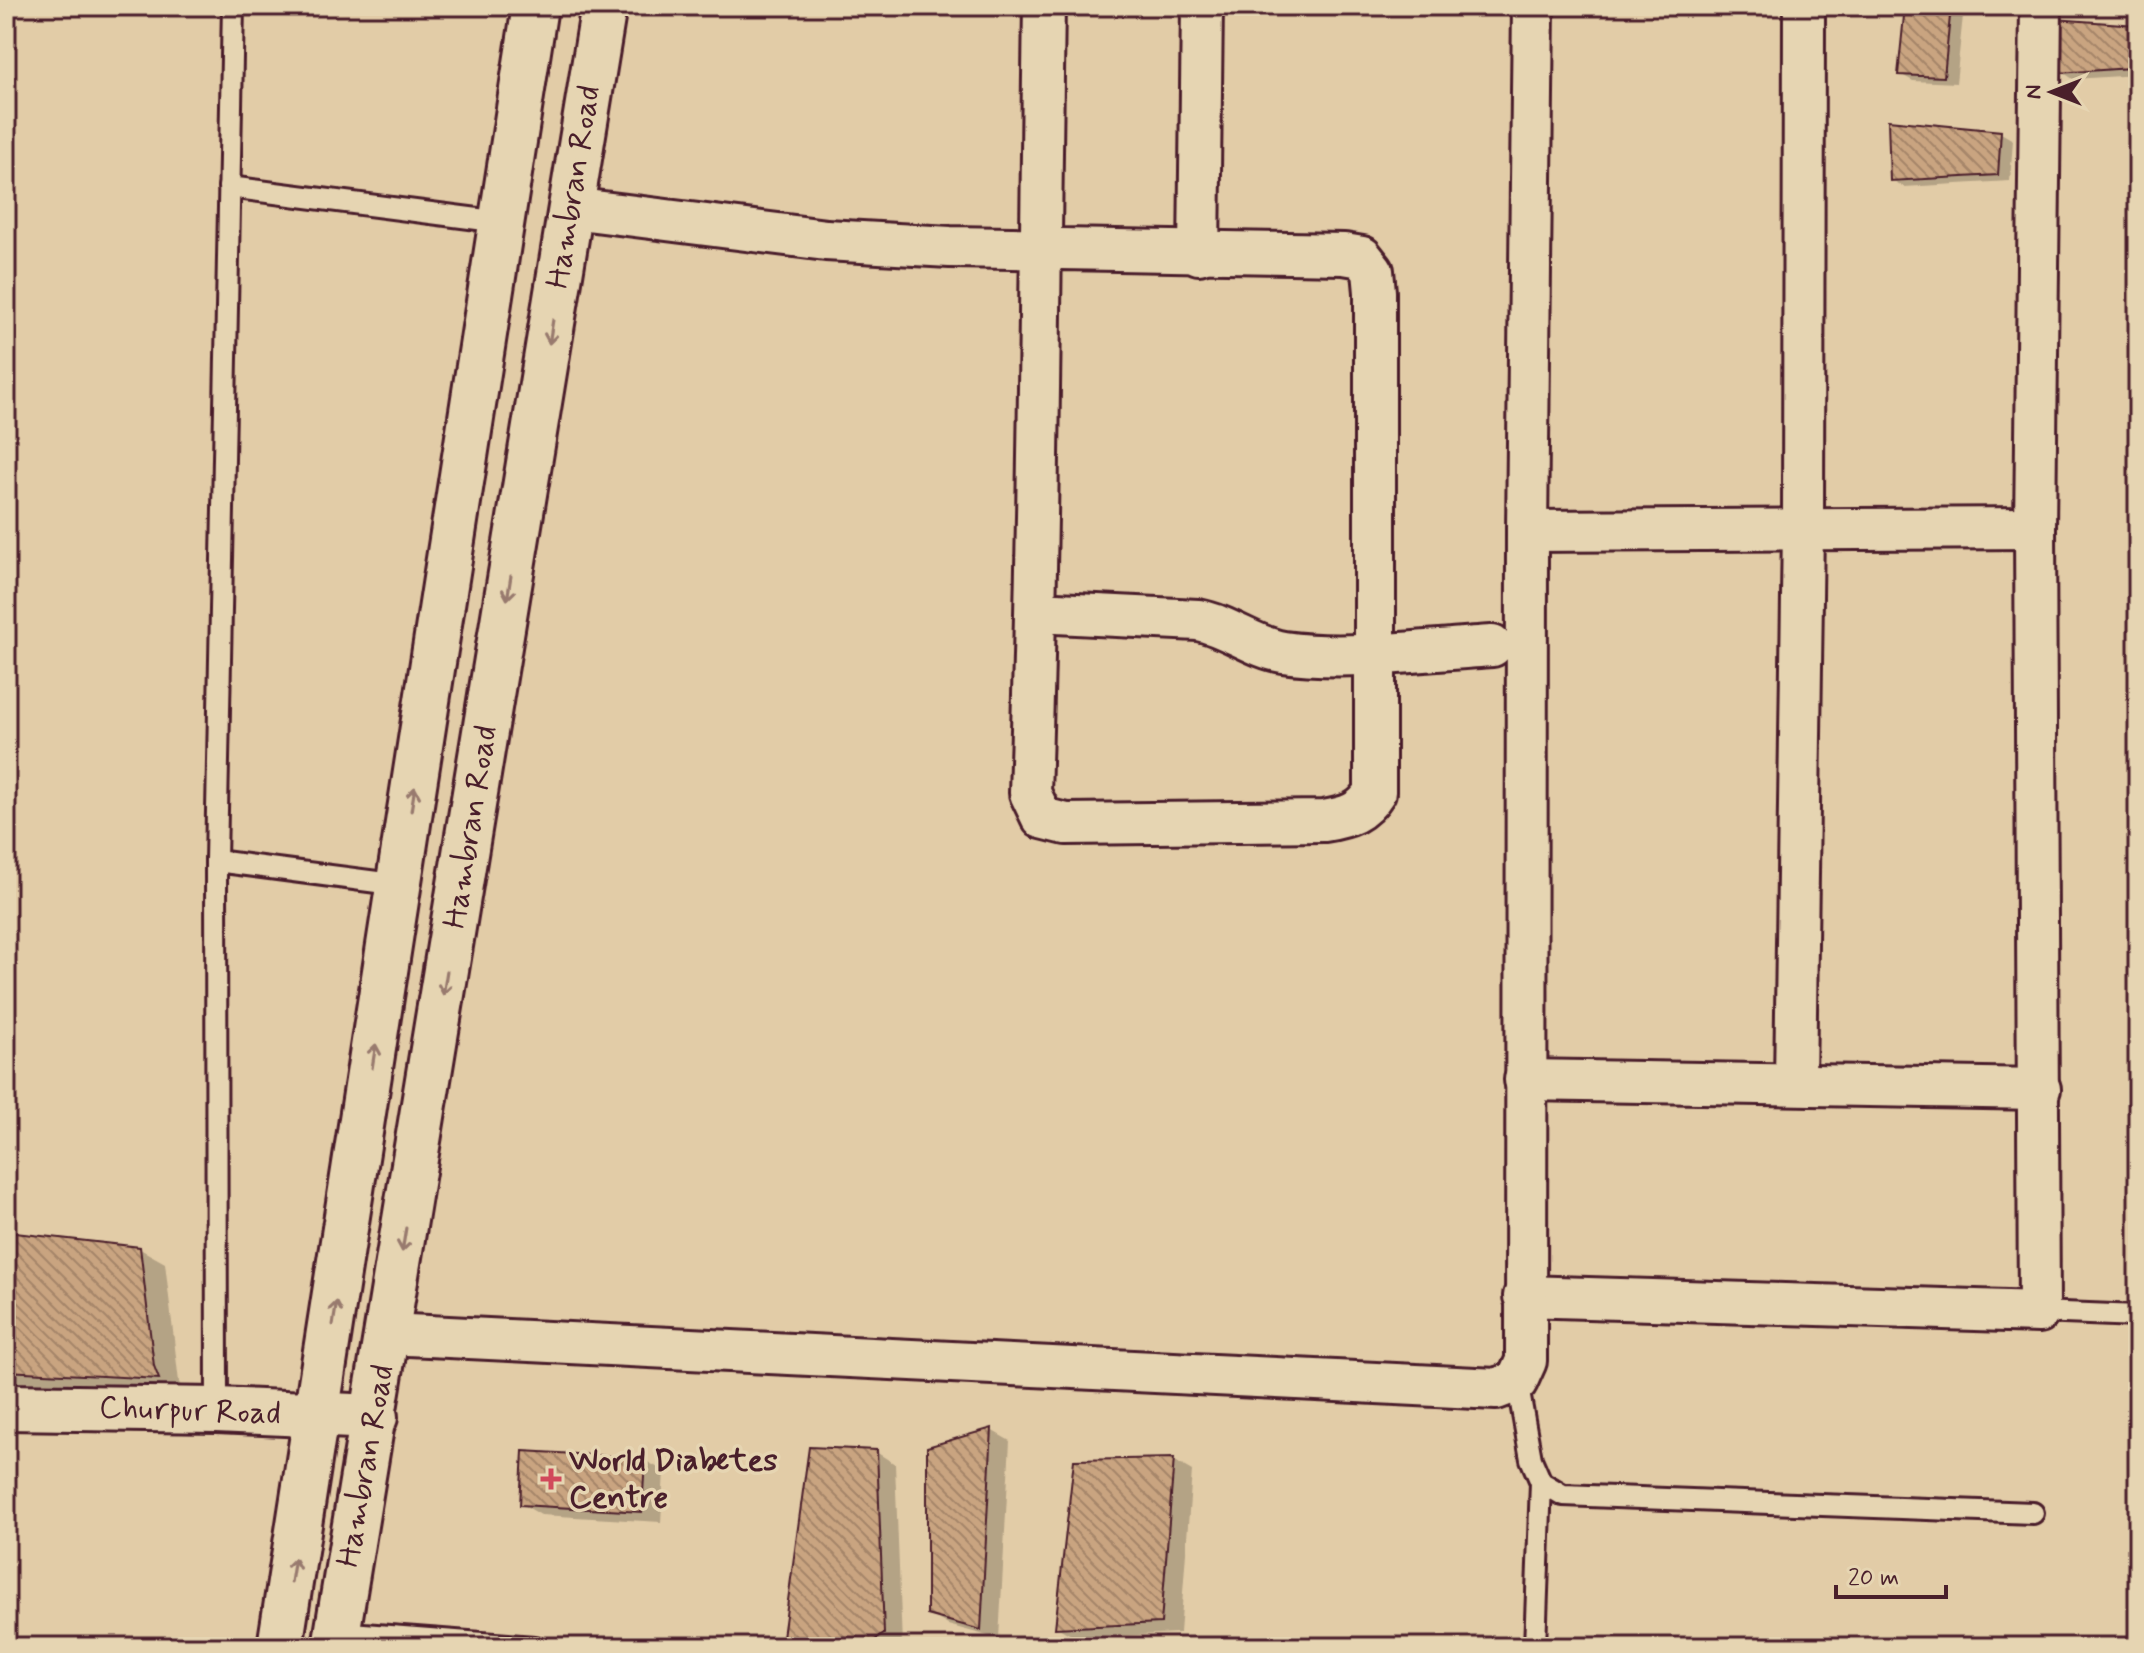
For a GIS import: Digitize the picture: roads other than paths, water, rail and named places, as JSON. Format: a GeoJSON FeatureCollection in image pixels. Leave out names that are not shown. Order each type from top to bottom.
{"type":"FeatureCollection","features":[{"type":"Feature","properties":{"kind":"main road","name":"Hambran Road"},"geometry":{"type":"LineString","coordinates":[[280,1647],[319,1416],[535,6]]}},
{"type":"Feature","properties":{"kind":"main road","name":"Hambran Road"},"geometry":{"type":"LineString","coordinates":[[336,1639],[375,1417],[604,6]]}},
{"type":"Feature","properties":{"kind":"main road","name":"Churpur Road"},"geometry":{"type":"LineString","coordinates":[[6,1407],[217,1410],[375,1417]]}},
{"type":"Feature","properties":{"kind":"street"},"geometry":{"type":"LineString","coordinates":[[571,208],[826,240],[1040,252],[1344,254],[1362,257],[1373,271],[1375,792],[1365,809],[1324,821],[1066,824],[1042,818],[1030,793],[1036,612],[1040,252],[1044,6]]}},
{"type":"Feature","properties":{"kind":"street"},"geometry":{"type":"LineString","coordinates":[[1199,254],[1202,6]]}},
{"type":"Feature","properties":{"kind":"street"},"geometry":{"type":"LineString","coordinates":[[388,1334],[1496,1389],[1517,1381],[1526,1361],[1527,531],[1533,6]]}},
{"type":"Feature","properties":{"kind":"street"},"geometry":{"type":"LineString","coordinates":[[1795,1082],[1803,528],[1804,6]]}},
{"type":"Feature","properties":{"kind":"street"},"geometry":{"type":"LineString","coordinates":[[1524,1296],[2039,1312],[2035,528],[2041,6]]}},
{"type":"Feature","properties":{"kind":"street"},"geometry":{"type":"LineString","coordinates":[[1527,531],[2035,528]]}},
{"type":"Feature","properties":{"kind":"street"},"geometry":{"type":"LineString","coordinates":[[1036,612],[1198,620],[1221,624],[1264,647],[1285,652],[1375,654],[1492,646]]}},
{"type":"Feature","properties":{"kind":"street"},"geometry":{"type":"LineString","coordinates":[[1525,1080],[1795,1082],[2040,1089]]}},
{"type":"Feature","properties":{"kind":"lane"},"geometry":{"type":"LineString","coordinates":[[217,1410],[216,861],[233,6]]}},
{"type":"Feature","properties":{"kind":"lane"},"geometry":{"type":"LineString","coordinates":[[229,187],[501,222]]}},
{"type":"Feature","properties":{"kind":"lane"},"geometry":{"type":"LineString","coordinates":[[216,861],[400,885]]}},
{"type":"Feature","properties":{"kind":"lane"},"geometry":{"type":"LineString","coordinates":[[2039,1312],[2138,1316]]}},
{"type":"Feature","properties":{"kind":"lane"},"geometry":{"type":"LineString","coordinates":[[1517,1381],[1531,1459],[1541,1482],[1535,1647]]}},
{"type":"Feature","properties":{"kind":"lane"},"geometry":{"type":"LineString","coordinates":[[1541,1482],[1563,1495],[1598,1498],[2033,1513]]}},
{"type":"Feature","properties":{"kind":"lane"},"geometry":{"type":"LineString","coordinates":[[336,1639],[535,1647]]}},
{"type":"Feature","properties":{"kind":"place","name":"World Diabetes Centre"},"geometry":{"type":"Point","coordinates":[551,1479]}}]}
